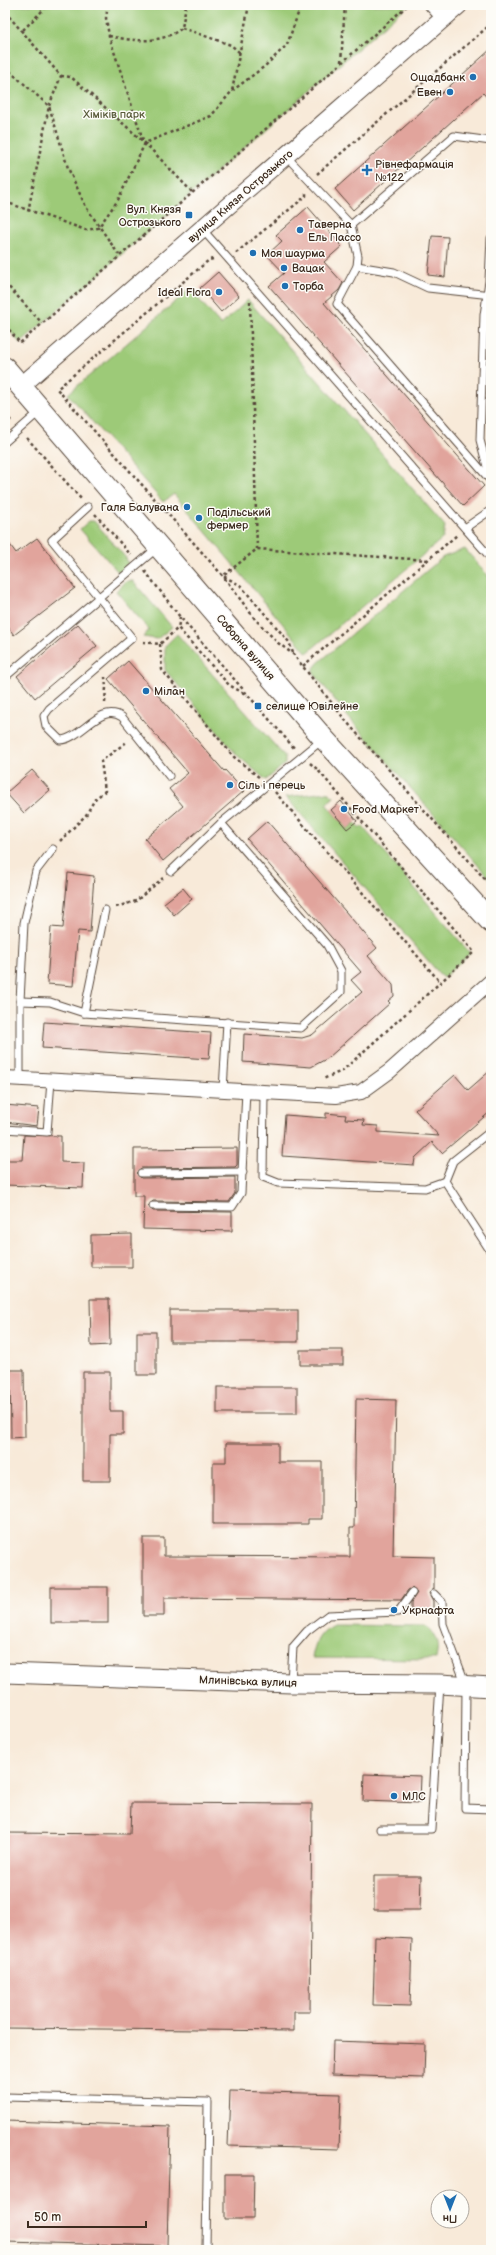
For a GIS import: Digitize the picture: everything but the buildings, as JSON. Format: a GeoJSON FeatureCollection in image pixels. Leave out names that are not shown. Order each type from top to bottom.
{"type":"FeatureCollection","features":[{"type":"Feature","properties":{"kind":"main road","name":"Соборна вулиця"},"geometry":{"type":"LineString","coordinates":[[5,368],[324,739],[491,922]]}},
{"type":"Feature","properties":{"kind":"main road","name":"Млинівська вулиця"},"geometry":{"type":"LineString","coordinates":[[5,1673],[291,1683],[440,1684],[491,1687]]}},
{"type":"Feature","properties":{"kind":"street"},"geometry":{"type":"LineString","coordinates":[[432,5],[444,18]]}},
{"type":"Feature","properties":{"kind":"street","name":"вулиця Князя Острозького"},"geometry":{"type":"LineString","coordinates":[[21,386],[459,5]]}},
{"type":"Feature","properties":{"kind":"street"},"geometry":{"type":"LineString","coordinates":[[5,1078],[336,1096],[361,1092],[390,1071],[491,981]]}},
{"type":"Feature","properties":{"kind":"lane"},"geometry":{"type":"LineString","coordinates":[[352,225],[454,136],[491,141]]}},
{"type":"Feature","properties":{"kind":"lane"},"geometry":{"type":"LineString","coordinates":[[286,156],[352,225],[358,256],[357,266],[337,304],[491,481]]}},
{"type":"Feature","properties":{"kind":"lane"},"geometry":{"type":"LineString","coordinates":[[202,228],[491,558]]}},
{"type":"Feature","properties":{"kind":"lane"},"geometry":{"type":"LineString","coordinates":[[491,238],[490,295],[484,315],[480,440],[491,481]]}},
{"type":"Feature","properties":{"kind":"lane"},"geometry":{"type":"LineString","coordinates":[[357,266],[394,272],[428,288],[490,295]]}},
{"type":"Feature","properties":{"kind":"lane"},"geometry":{"type":"LineString","coordinates":[[5,442],[20,431],[41,410]]}},
{"type":"Feature","properties":{"kind":"lane"},"geometry":{"type":"LineString","coordinates":[[88,507],[52,540],[132,638],[49,709],[44,716],[46,726],[60,740],[69,740],[104,714],[116,713],[169,776]]}},
{"type":"Feature","properties":{"kind":"lane"},"geometry":{"type":"LineString","coordinates":[[465,528],[491,510]]}},
{"type":"Feature","properties":{"kind":"lane"},"geometry":{"type":"LineString","coordinates":[[5,677],[158,547]]}},
{"type":"Feature","properties":{"kind":"lane"},"geometry":{"type":"LineString","coordinates":[[171,871],[222,823],[303,758],[324,739]]}},
{"type":"Feature","properties":{"kind":"lane"},"geometry":{"type":"LineString","coordinates":[[20,1000],[50,1002],[84,1013],[301,1028],[341,992],[341,971],[327,945],[222,823]]}},
{"type":"Feature","properties":{"kind":"lane"},"geometry":{"type":"LineString","coordinates":[[20,1079],[20,1000],[24,924],[36,871],[53,848]]}},
{"type":"Feature","properties":{"kind":"lane"},"geometry":{"type":"LineString","coordinates":[[84,1013],[105,910]]}},
{"type":"Feature","properties":{"kind":"lane"},"geometry":{"type":"LineString","coordinates":[[223,1090],[228,1022]]}},
{"type":"Feature","properties":{"kind":"lane"},"geometry":{"type":"LineString","coordinates":[[5,1128],[48,1132],[51,1081]]}},
{"type":"Feature","properties":{"kind":"lane"},"geometry":{"type":"LineString","coordinates":[[153,1206],[232,1207],[241,1193],[246,1092]]}},
{"type":"Feature","properties":{"kind":"lane"},"geometry":{"type":"LineString","coordinates":[[264,1092],[263,1177],[278,1184],[425,1188],[445,1181],[453,1161],[491,1131]]}},
{"type":"Feature","properties":{"kind":"lane"},"geometry":{"type":"LineString","coordinates":[[141,1173],[243,1172]]}},
{"type":"Feature","properties":{"kind":"lane"},"geometry":{"type":"LineString","coordinates":[[445,1181],[491,1252]]}},
{"type":"Feature","properties":{"kind":"lane"},"geometry":{"type":"LineString","coordinates":[[291,1683],[293,1647],[308,1631],[328,1615],[398,1612],[412,1593]]}},
{"type":"Feature","properties":{"kind":"lane"},"geometry":{"type":"LineString","coordinates":[[434,1594],[442,1602],[443,1624],[466,1685],[465,1808],[491,1809]]}},
{"type":"Feature","properties":{"kind":"lane"},"geometry":{"type":"LineString","coordinates":[[380,1829],[431,1829],[440,1684]]}},
{"type":"Feature","properties":{"kind":"lane"},"geometry":{"type":"LineString","coordinates":[[5,2097],[208,2102],[206,2250]]}},
{"type":"Feature","properties":{"kind":"path"},"geometry":{"type":"LineString","coordinates":[[23,30],[48,5]]}},
{"type":"Feature","properties":{"kind":"path"},"geometry":{"type":"LineString","coordinates":[[108,5],[106,18],[109,36],[145,143]]}},
{"type":"Feature","properties":{"kind":"path"},"geometry":{"type":"LineString","coordinates":[[109,36],[136,42],[174,34],[182,28],[186,5]]}},
{"type":"Feature","properties":{"kind":"path"},"geometry":{"type":"LineString","coordinates":[[232,91],[249,5]]}},
{"type":"Feature","properties":{"kind":"path"},"geometry":{"type":"LineString","coordinates":[[5,202],[28,212],[86,230],[98,228],[118,200],[145,143],[212,116],[232,91],[265,66],[287,45],[301,5]]}},
{"type":"Feature","properties":{"kind":"path"},"geometry":{"type":"LineString","coordinates":[[306,5],[345,9]]}},
{"type":"Feature","properties":{"kind":"path"},"geometry":{"type":"LineString","coordinates":[[342,63],[345,5]]}},
{"type":"Feature","properties":{"kind":"path"},"geometry":{"type":"LineString","coordinates":[[5,325],[20,343],[119,255],[408,5]]}},
{"type":"Feature","properties":{"kind":"path"},"geometry":{"type":"LineString","coordinates":[[5,12],[23,30],[62,76],[71,77],[145,143],[192,192]]}},
{"type":"Feature","properties":{"kind":"path"},"geometry":{"type":"LineString","coordinates":[[491,24],[310,180],[306,196],[229,259],[209,260],[57,389],[223,576],[255,619],[278,643],[293,654],[304,666],[346,721],[491,886]]}},
{"type":"Feature","properties":{"kind":"path"},"geometry":{"type":"LineString","coordinates":[[182,28],[231,45],[240,53]]}},
{"type":"Feature","properties":{"kind":"path"},"geometry":{"type":"LineString","coordinates":[[5,67],[49,106],[68,168],[86,207],[98,228],[119,255]]}},
{"type":"Feature","properties":{"kind":"path"},"geometry":{"type":"LineString","coordinates":[[28,212],[38,155],[49,106],[62,76]]}},
{"type":"Feature","properties":{"kind":"path"},"geometry":{"type":"LineString","coordinates":[[250,282],[257,550]]}},
{"type":"Feature","properties":{"kind":"path"},"geometry":{"type":"LineString","coordinates":[[5,283],[42,323]]}},
{"type":"Feature","properties":{"kind":"path"},"geometry":{"type":"LineString","coordinates":[[5,414],[139,564],[180,617],[303,758],[317,769],[474,952],[441,984],[342,1071],[318,1080]]}},
{"type":"Feature","properties":{"kind":"path"},"geometry":{"type":"LineString","coordinates":[[304,666],[465,528]]}},
{"type":"Feature","properties":{"kind":"path"},"geometry":{"type":"LineString","coordinates":[[223,576],[257,550],[428,560]]}},
{"type":"Feature","properties":{"kind":"path"},"geometry":{"type":"LineString","coordinates":[[223,576],[240,585],[289,642],[293,654]]}},
{"type":"Feature","properties":{"kind":"path"},"geometry":{"type":"LineString","coordinates":[[138,646],[144,642],[160,644],[178,628],[180,617]]}},
{"type":"Feature","properties":{"kind":"path"},"geometry":{"type":"LineString","coordinates":[[178,628],[229,685],[249,696]]}},
{"type":"Feature","properties":{"kind":"path"},"geometry":{"type":"LineString","coordinates":[[160,644],[162,670],[234,757],[282,799],[441,984]]}},
{"type":"Feature","properties":{"kind":"path"},"geometry":{"type":"LineString","coordinates":[[104,673],[106,687],[104,714]]}},
{"type":"Feature","properties":{"kind":"path"},"geometry":{"type":"LineString","coordinates":[[53,848],[86,815],[95,799],[105,791],[102,761],[136,735]]}},
{"type":"Feature","properties":{"kind":"path"},"geometry":{"type":"LineString","coordinates":[[105,910],[136,901],[171,871]]}},
{"type":"Feature","properties":{"kind":"green space","name":"Хіміків парк"},"geometry":{"type":"Polygon","coordinates":[[[5,5],[408,5],[20,343],[5,325],[5,5]]]}},
{"type":"Feature","properties":{"kind":"green space"},"geometry":{"type":"Polygon","coordinates":[[[190,289],[221,325],[248,300],[445,526],[443,538],[307,653],[174,494],[163,502],[68,394],[190,289]]]}},
{"type":"Feature","properties":{"kind":"green space"},"geometry":{"type":"Polygon","coordinates":[[[89,521],[94,521],[126,558],[128,564],[119,573],[80,529],[89,521]]]}},
{"type":"Feature","properties":{"kind":"green space"},"geometry":{"type":"Polygon","coordinates":[[[465,549],[491,579],[491,880],[349,718],[313,672],[318,663],[443,557],[465,549]]]}},
{"type":"Feature","properties":{"kind":"green space"},"geometry":{"type":"Polygon","coordinates":[[[127,581],[133,581],[172,627],[157,639],[143,637],[149,630],[116,591],[127,581]]]}},
{"type":"Feature","properties":{"kind":"green space"},"geometry":{"type":"Polygon","coordinates":[[[177,634],[285,757],[285,764],[266,780],[237,755],[165,670],[165,646],[177,634]]]}},
{"type":"Feature","properties":{"kind":"green space"},"geometry":{"type":"Polygon","coordinates":[[[327,792],[334,797],[326,804],[347,829],[355,823],[360,828],[362,826],[470,953],[443,978],[286,797],[327,792]]]}},
{"type":"Feature","properties":{"kind":"green space"},"geometry":{"type":"Polygon","coordinates":[[[333,1625],[425,1626],[433,1633],[435,1637],[437,1645],[436,1659],[312,1658],[318,1638],[324,1631],[333,1625]]]}},
{"type":"Feature","properties":{"kind":"place","name":"Ощадбанк"},"geometry":{"type":"Point","coordinates":[473,77]}},
{"type":"Feature","properties":{"kind":"place","name":"Евен"},"geometry":{"type":"Point","coordinates":[450,92]}},
{"type":"Feature","properties":{"kind":"place","name":"Рівнефармація №122"},"geometry":{"type":"Point","coordinates":[367,170]}},
{"type":"Feature","properties":{"kind":"place","name":"Вул. Князя Острозького"},"geometry":{"type":"Point","coordinates":[189,215]}},
{"type":"Feature","properties":{"kind":"place","name":"Таверна Ель Пассо"},"geometry":{"type":"Point","coordinates":[300,230]}},
{"type":"Feature","properties":{"kind":"place","name":"Моя шаурма"},"geometry":{"type":"Point","coordinates":[253,253]}},
{"type":"Feature","properties":{"kind":"place","name":"Вацак"},"geometry":{"type":"Point","coordinates":[284,268]}},
{"type":"Feature","properties":{"kind":"place","name":"Торба"},"geometry":{"type":"Point","coordinates":[285,286]}},
{"type":"Feature","properties":{"kind":"place","name":"Ideal Flora"},"geometry":{"type":"Point","coordinates":[219,292]}},
{"type":"Feature","properties":{"kind":"place","name":"Галя Балувана"},"geometry":{"type":"Point","coordinates":[187,507]}},
{"type":"Feature","properties":{"kind":"place","name":"Подільський фермер"},"geometry":{"type":"Point","coordinates":[199,518]}},
{"type":"Feature","properties":{"kind":"place","name":"Мілан"},"geometry":{"type":"Point","coordinates":[146,691]}},
{"type":"Feature","properties":{"kind":"place","name":"селище Ювілейне"},"geometry":{"type":"Point","coordinates":[258,706]}},
{"type":"Feature","properties":{"kind":"place","name":"Сіль і перець"},"geometry":{"type":"Point","coordinates":[230,785]}},
{"type":"Feature","properties":{"kind":"place","name":"Food Маркет"},"geometry":{"type":"Point","coordinates":[344,809]}},
{"type":"Feature","properties":{"kind":"place","name":"Укрнафта"},"geometry":{"type":"Point","coordinates":[394,1610]}},
{"type":"Feature","properties":{"kind":"place","name":"МЛС"},"geometry":{"type":"Point","coordinates":[394,1796]}}]}
